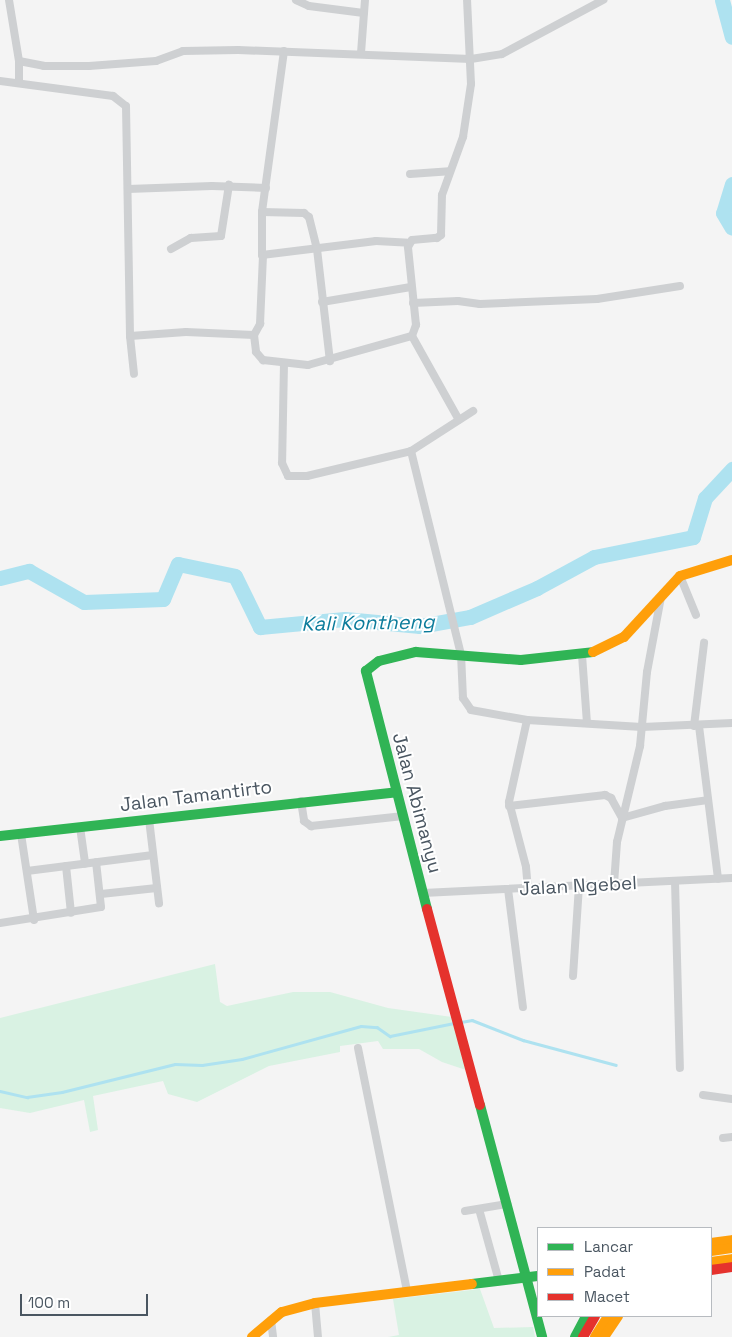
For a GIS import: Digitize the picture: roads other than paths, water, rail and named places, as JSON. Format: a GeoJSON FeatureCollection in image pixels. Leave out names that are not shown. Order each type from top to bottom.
{"type":"FeatureCollection","features":[{"type":"Feature","properties":{"kind":"main road","name":"Jalan Abimanyu"},"geometry":{"type":"LineString","coordinates":[[542,1337],[366,671],[373,663],[397,655],[438,651],[521,660],[582,655],[603,649],[624,637],[662,593],[680,576],[732,560]]}},
{"type":"Feature","properties":{"kind":"main road","name":"Jalan Tamantirto"},"geometry":{"type":"LineString","coordinates":[[0,836],[301,801],[397,792]]}},
{"type":"Feature","properties":{"kind":"main road"},"geometry":{"type":"LineString","coordinates":[[712,1243],[732,1240]]}},
{"type":"Feature","properties":{"kind":"main road"},"geometry":{"type":"LineString","coordinates":[[712,1251],[732,1248]]}},
{"type":"Feature","properties":{"kind":"main road"},"geometry":{"type":"LineString","coordinates":[[712,1262],[732,1259]]}},
{"type":"Feature","properties":{"kind":"main road"},"geometry":{"type":"LineString","coordinates":[[712,1270],[732,1267]]}},
{"type":"Feature","properties":{"kind":"main road"},"geometry":{"type":"LineString","coordinates":[[252,1337],[286,1310],[316,1303],[407,1290],[537,1276]]}},
{"type":"Feature","properties":{"kind":"main road"},"geometry":{"type":"LineString","coordinates":[[575,1337],[585,1317]]}},
{"type":"Feature","properties":{"kind":"main road"},"geometry":{"type":"LineString","coordinates":[[583,1337],[594,1317]]}},
{"type":"Feature","properties":{"kind":"main road"},"geometry":{"type":"LineString","coordinates":[[595,1337],[607,1317]]}},
{"type":"Feature","properties":{"kind":"main road"},"geometry":{"type":"LineString","coordinates":[[604,1337],[617,1317]]}},
{"type":"Feature","properties":{"kind":"street"},"geometry":{"type":"LineString","coordinates":[[9,0],[19,61],[19,83]]}},
{"type":"Feature","properties":{"kind":"street"},"geometry":{"type":"LineString","coordinates":[[296,0],[309,6],[364,13]]}},
{"type":"Feature","properties":{"kind":"street"},"geometry":{"type":"LineString","coordinates":[[361,53],[365,0]]}},
{"type":"Feature","properties":{"kind":"street"},"geometry":{"type":"LineString","coordinates":[[263,256],[395,240],[409,243],[440,236],[442,195],[449,171],[463,137],[471,59],[466,0]]}},
{"type":"Feature","properties":{"kind":"street"},"geometry":{"type":"LineString","coordinates":[[19,61],[44,66],[89,66],[156,61],[183,51],[361,53],[471,59],[502,54],[603,0]]}},
{"type":"Feature","properties":{"kind":"street"},"geometry":{"type":"LineString","coordinates":[[254,335],[259,328],[263,256],[260,249],[262,212],[284,51]]}},
{"type":"Feature","properties":{"kind":"street"},"geometry":{"type":"LineString","coordinates":[[0,81],[121,100],[128,116],[130,336],[134,374]]}},
{"type":"Feature","properties":{"kind":"street"},"geometry":{"type":"LineString","coordinates":[[410,174],[449,171]]}},
{"type":"Feature","properties":{"kind":"street"},"geometry":{"type":"LineString","coordinates":[[128,189],[229,185],[266,188]]}},
{"type":"Feature","properties":{"kind":"street"},"geometry":{"type":"LineString","coordinates":[[171,249],[191,238],[221,236],[229,185]]}},
{"type":"Feature","properties":{"kind":"street"},"geometry":{"type":"LineString","coordinates":[[262,212],[307,215],[316,249],[330,361]]}},
{"type":"Feature","properties":{"kind":"street"},"geometry":{"type":"LineString","coordinates":[[254,335],[260,358],[284,364],[308,365],[330,361],[412,336],[416,329],[411,287],[409,243]]}},
{"type":"Feature","properties":{"kind":"street"},"geometry":{"type":"LineString","coordinates":[[413,303],[458,301],[480,304],[597,299],[680,286]]}},
{"type":"Feature","properties":{"kind":"street"},"geometry":{"type":"LineString","coordinates":[[322,302],[411,287]]}},
{"type":"Feature","properties":{"kind":"street"},"geometry":{"type":"LineString","coordinates":[[130,336],[186,332],[254,335]]}},
{"type":"Feature","properties":{"kind":"street"},"geometry":{"type":"LineString","coordinates":[[412,336],[458,420]]}},
{"type":"Feature","properties":{"kind":"street"},"geometry":{"type":"LineString","coordinates":[[284,364],[282,463],[288,476],[306,476],[411,451],[473,411]]}},
{"type":"Feature","properties":{"kind":"street"},"geometry":{"type":"LineString","coordinates":[[411,451],[461,654],[463,698],[471,710],[527,720],[642,727],[732,723]]}},
{"type":"Feature","properties":{"kind":"street"},"geometry":{"type":"LineString","coordinates":[[680,576],[696,615]]}},
{"type":"Feature","properties":{"kind":"street"},"geometry":{"type":"LineString","coordinates":[[614,884],[615,855],[642,727],[647,672],[662,593]]}},
{"type":"Feature","properties":{"kind":"street"},"geometry":{"type":"LineString","coordinates":[[704,643],[697,726],[718,879]]}},
{"type":"Feature","properties":{"kind":"street"},"geometry":{"type":"LineString","coordinates":[[582,655],[586,723]]}},
{"type":"Feature","properties":{"kind":"street"},"geometry":{"type":"LineString","coordinates":[[527,720],[509,806],[524,858],[528,888]]}},
{"type":"Feature","properties":{"kind":"street"},"geometry":{"type":"LineString","coordinates":[[509,806],[605,795],[611,798],[622,818]]}},
{"type":"Feature","properties":{"kind":"street"},"geometry":{"type":"LineString","coordinates":[[622,818],[665,806],[708,800]]}},
{"type":"Feature","properties":{"kind":"street"},"geometry":{"type":"LineString","coordinates":[[301,801],[304,821],[311,826],[403,816]]}},
{"type":"Feature","properties":{"kind":"street"},"geometry":{"type":"LineString","coordinates":[[149,819],[159,903]]}},
{"type":"Feature","properties":{"kind":"street"},"geometry":{"type":"LineString","coordinates":[[80,827],[85,864]]}},
{"type":"Feature","properties":{"kind":"street"},"geometry":{"type":"LineString","coordinates":[[21,834],[34,920]]}},
{"type":"Feature","properties":{"kind":"street"},"geometry":{"type":"LineString","coordinates":[[27,871],[153,855]]}},
{"type":"Feature","properties":{"kind":"street"},"geometry":{"type":"LineString","coordinates":[[0,924],[34,920],[101,907],[96,862]]}},
{"type":"Feature","properties":{"kind":"street"},"geometry":{"type":"LineString","coordinates":[[66,866],[71,913]]}},
{"type":"Feature","properties":{"kind":"street","name":"Jalan Ngebel"},"geometry":{"type":"LineString","coordinates":[[424,893],[732,878]]}},
{"type":"Feature","properties":{"kind":"street"},"geometry":{"type":"LineString","coordinates":[[675,881],[680,1068]]}},
{"type":"Feature","properties":{"kind":"street"},"geometry":{"type":"LineString","coordinates":[[573,976],[579,886]]}},
{"type":"Feature","properties":{"kind":"street"},"geometry":{"type":"LineString","coordinates":[[101,894],[157,888]]}},
{"type":"Feature","properties":{"kind":"street"},"geometry":{"type":"LineString","coordinates":[[508,889],[524,1006]]}},
{"type":"Feature","properties":{"kind":"street"},"geometry":{"type":"LineString","coordinates":[[358,1048],[407,1290]]}},
{"type":"Feature","properties":{"kind":"street"},"geometry":{"type":"LineString","coordinates":[[703,1096],[732,1099]]}},
{"type":"Feature","properties":{"kind":"street"},"geometry":{"type":"LineString","coordinates":[[723,1138],[732,1137]]}},
{"type":"Feature","properties":{"kind":"street"},"geometry":{"type":"LineString","coordinates":[[464,1211],[507,1204]]}},
{"type":"Feature","properties":{"kind":"street"},"geometry":{"type":"LineString","coordinates":[[479,1209],[500,1281]]}},
{"type":"Feature","properties":{"kind":"street"},"geometry":{"type":"LineString","coordinates":[[316,1303],[318,1337]]}},
{"type":"Feature","properties":{"kind":"street"},"geometry":{"type":"LineString","coordinates":[[271,1320],[273,1337]]}},
{"type":"Feature","properties":{"kind":"waterway"},"geometry":{"type":"LineString","coordinates":[[722,0],[732,37]]}},
{"type":"Feature","properties":{"kind":"waterway"},"geometry":{"type":"LineString","coordinates":[[732,184],[723,213],[732,228]]}},
{"type":"Feature","properties":{"kind":"waterway","name":"Kali Kontheng"},"geometry":{"type":"LineString","coordinates":[[0,578],[29,571],[84,602],[163,599],[178,564],[235,576],[260,627],[345,619],[420,626],[470,617],[537,588],[594,557],[693,537],[705,498],[732,469]]}},
{"type":"Feature","properties":{"kind":"waterway"},"geometry":{"type":"LineString","coordinates":[[461,1022],[472,1020],[523,1040],[616,1065]]}},
{"type":"Feature","properties":{"kind":"waterway"},"geometry":{"type":"LineString","coordinates":[[0,1091],[27,1097],[62,1092],[175,1064],[202,1065],[242,1059],[361,1026],[377,1027],[390,1036],[454,1023]]}}]}
